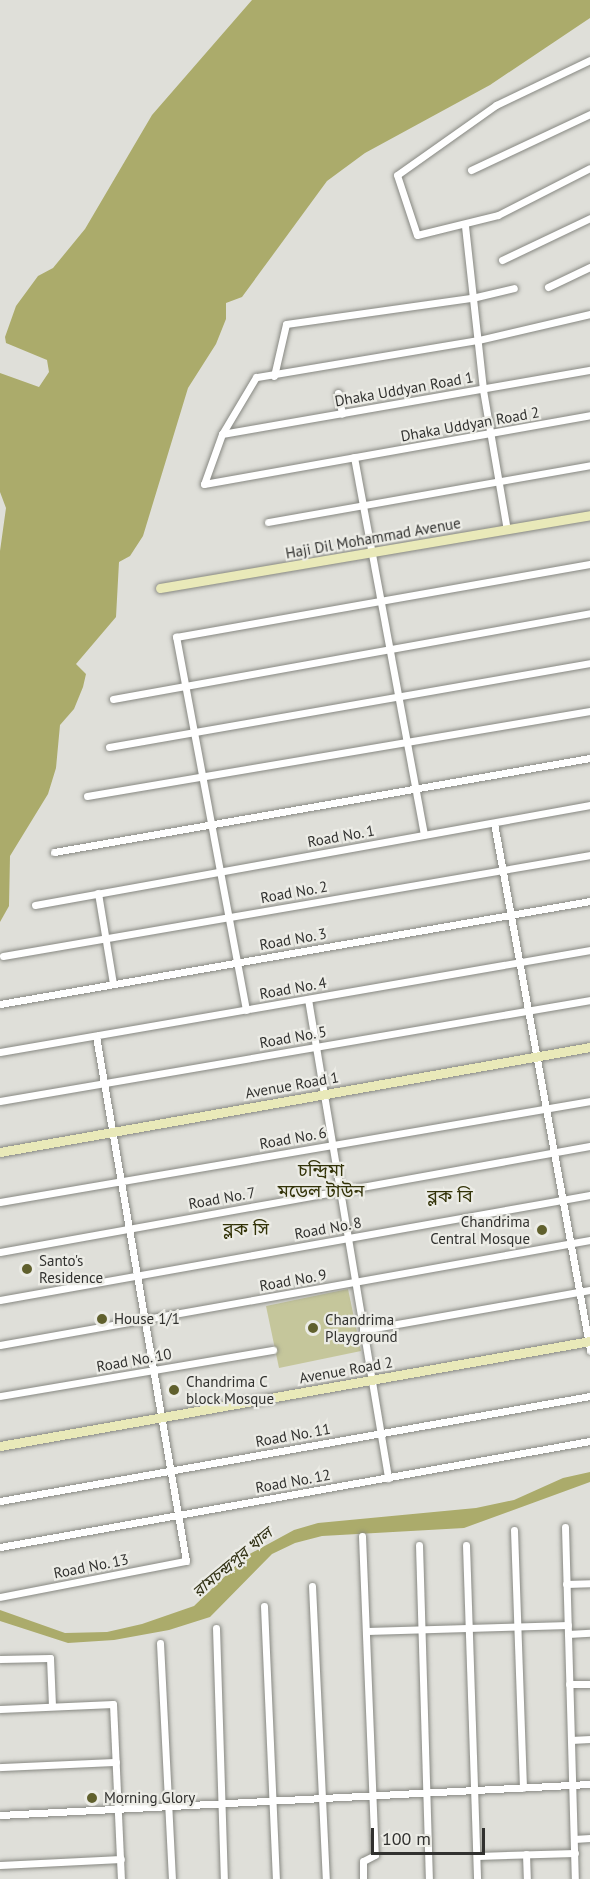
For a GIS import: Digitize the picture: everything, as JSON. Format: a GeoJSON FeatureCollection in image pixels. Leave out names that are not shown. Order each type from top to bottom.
{"type":"FeatureCollection","features":[{"type":"Feature","properties":{"kind":"street"},"geometry":{"type":"LineString","coordinates":[[590,60],[496,105],[397,175],[417,235],[465,226],[498,215],[590,168]]}},
{"type":"Feature","properties":{"kind":"street"},"geometry":{"type":"LineString","coordinates":[[471,170],[590,114]]}},
{"type":"Feature","properties":{"kind":"street"},"geometry":{"type":"LineString","coordinates":[[502,260],[590,218]]}},
{"type":"Feature","properties":{"kind":"street"},"geometry":{"type":"LineString","coordinates":[[465,226],[483,390],[507,530]]}},
{"type":"Feature","properties":{"kind":"street"},"geometry":{"type":"LineString","coordinates":[[548,287],[590,267]]}},
{"type":"Feature","properties":{"kind":"street"},"geometry":{"type":"LineString","coordinates":[[274,376],[286,324],[472,298],[514,288]]}},
{"type":"Feature","properties":{"kind":"street"},"geometry":{"type":"LineString","coordinates":[[222,434],[256,377],[274,376],[478,340],[590,314]]}},
{"type":"Feature","properties":{"kind":"street","name":"Dhaka Uddyan Road 1"},"geometry":{"type":"LineString","coordinates":[[222,434],[590,370]]}},
{"type":"Feature","properties":{"kind":"street"},"geometry":{"type":"LineString","coordinates":[[338,393],[342,414]]}},
{"type":"Feature","properties":{"kind":"street","name":"Dhaka Uddyan Road 2"},"geometry":{"type":"LineString","coordinates":[[222,434],[204,484],[490,435],[590,415]]}},
{"type":"Feature","properties":{"kind":"street"},"geometry":{"type":"LineString","coordinates":[[354,457],[424,835]]}},
{"type":"Feature","properties":{"kind":"street"},"geometry":{"type":"LineString","coordinates":[[268,522],[590,465]]}},
{"type":"Feature","properties":{"kind":"street","name":"Haji Dil Mohammad Avenue"},"geometry":{"type":"LineString","coordinates":[[160,588],[372,554],[590,515]]}},
{"type":"Feature","properties":{"kind":"street"},"geometry":{"type":"LineString","coordinates":[[246,1010],[176,636],[590,564]]}},
{"type":"Feature","properties":{"kind":"street"},"geometry":{"type":"LineString","coordinates":[[114,699],[590,613]]}},
{"type":"Feature","properties":{"kind":"street"},"geometry":{"type":"LineString","coordinates":[[109,747],[590,663]]}},
{"type":"Feature","properties":{"kind":"street"},"geometry":{"type":"LineString","coordinates":[[87,796],[590,711]]}},
{"type":"Feature","properties":{"kind":"street"},"geometry":{"type":"LineString","coordinates":[[54,852],[590,758]]}},
{"type":"Feature","properties":{"kind":"street","name":"Road No. 1"},"geometry":{"type":"LineString","coordinates":[[35,905],[590,805]]}},
{"type":"Feature","properties":{"kind":"street"},"geometry":{"type":"LineString","coordinates":[[494,822],[589,1344]]}},
{"type":"Feature","properties":{"kind":"street","name":"Road No. 2"},"geometry":{"type":"LineString","coordinates":[[3,956],[590,855]]}},
{"type":"Feature","properties":{"kind":"street"},"geometry":{"type":"LineString","coordinates":[[98,893],[113,984]]}},
{"type":"Feature","properties":{"kind":"street","name":"Road No. 3"},"geometry":{"type":"LineString","coordinates":[[0,1004],[590,901]]}},
{"type":"Feature","properties":{"kind":"street","name":"Road No. 4"},"geometry":{"type":"LineString","coordinates":[[0,1052],[590,950]]}},
{"type":"Feature","properties":{"kind":"street"},"geometry":{"type":"LineString","coordinates":[[308,999],[388,1478]]}},
{"type":"Feature","properties":{"kind":"street","name":"Road No. 5"},"geometry":{"type":"LineString","coordinates":[[0,1101],[590,1000]]}},
{"type":"Feature","properties":{"kind":"street"},"geometry":{"type":"LineString","coordinates":[[96,1036],[178,1515]]}},
{"type":"Feature","properties":{"kind":"street","name":"Avenue Road 1"},"geometry":{"type":"LineString","coordinates":[[0,1152],[590,1047]]}},
{"type":"Feature","properties":{"kind":"street","name":"Road No. 6"},"geometry":{"type":"LineString","coordinates":[[0,1202],[590,1101]]}},
{"type":"Feature","properties":{"kind":"street","name":"Road No. 7"},"geometry":{"type":"LineString","coordinates":[[0,1252],[590,1146]]}},
{"type":"Feature","properties":{"kind":"street","name":"Road No. 8"},"geometry":{"type":"LineString","coordinates":[[0,1300],[590,1195]]}},
{"type":"Feature","properties":{"kind":"street","name":"Road No. 9"},"geometry":{"type":"LineString","coordinates":[[0,1345],[590,1240]]}},
{"type":"Feature","properties":{"kind":"street"},"geometry":{"type":"LineString","coordinates":[[363,1330],[590,1290]]}},
{"type":"Feature","properties":{"kind":"street","name":"Avenue Road 2"},"geometry":{"type":"LineString","coordinates":[[0,1446],[589,1344]]}},
{"type":"Feature","properties":{"kind":"street","name":"Road No. 10"},"geometry":{"type":"LineString","coordinates":[[0,1396],[273,1350]]}},
{"type":"Feature","properties":{"kind":"street","name":"Road No. 11"},"geometry":{"type":"LineString","coordinates":[[0,1501],[590,1396]]}},
{"type":"Feature","properties":{"kind":"street","name":"Road No. 12"},"geometry":{"type":"LineString","coordinates":[[0,1547],[590,1441]]}},
{"type":"Feature","properties":{"kind":"street","name":"Road No. 13"},"geometry":{"type":"LineString","coordinates":[[0,1597],[186,1561],[178,1515]]}},
{"type":"Feature","properties":{"kind":"street"},"geometry":{"type":"LineString","coordinates":[[565,1527],[575,1879]]}},
{"type":"Feature","properties":{"kind":"street"},"geometry":{"type":"LineString","coordinates":[[514,1530],[523,1788]]}},
{"type":"Feature","properties":{"kind":"street"},"geometry":{"type":"LineString","coordinates":[[362,1536],[375,1855],[363,1861],[363,1879]]}},
{"type":"Feature","properties":{"kind":"street"},"geometry":{"type":"LineString","coordinates":[[419,1545],[429,1879]]}},
{"type":"Feature","properties":{"kind":"street"},"geometry":{"type":"LineString","coordinates":[[466,1545],[477,1879]]}},
{"type":"Feature","properties":{"kind":"street"},"geometry":{"type":"LineString","coordinates":[[566,1584],[590,1583]]}},
{"type":"Feature","properties":{"kind":"street"},"geometry":{"type":"LineString","coordinates":[[312,1586],[326,1879]]}},
{"type":"Feature","properties":{"kind":"street"},"geometry":{"type":"LineString","coordinates":[[264,1606],[276,1879]]}},
{"type":"Feature","properties":{"kind":"street"},"geometry":{"type":"LineString","coordinates":[[367,1631],[568,1625]]}},
{"type":"Feature","properties":{"kind":"street"},"geometry":{"type":"LineString","coordinates":[[216,1628],[224,1879]]}},
{"type":"Feature","properties":{"kind":"street"},"geometry":{"type":"LineString","coordinates":[[568,1634],[590,1633]]}},
{"type":"Feature","properties":{"kind":"street"},"geometry":{"type":"LineString","coordinates":[[160,1643],[172,1879]]}},
{"type":"Feature","properties":{"kind":"street"},"geometry":{"type":"LineString","coordinates":[[0,1659],[50,1658],[52,1706]]}},
{"type":"Feature","properties":{"kind":"street"},"geometry":{"type":"LineString","coordinates":[[569,1684],[590,1684]]}},
{"type":"Feature","properties":{"kind":"street"},"geometry":{"type":"LineString","coordinates":[[0,1709],[113,1704],[122,1879]]}},
{"type":"Feature","properties":{"kind":"street"},"geometry":{"type":"LineString","coordinates":[[571,1740],[590,1739]]}},
{"type":"Feature","properties":{"kind":"street"},"geometry":{"type":"LineString","coordinates":[[0,1767],[116,1762]]}},
{"type":"Feature","properties":{"kind":"street"},"geometry":{"type":"LineString","coordinates":[[0,1815],[590,1784]]}},
{"type":"Feature","properties":{"kind":"street"},"geometry":{"type":"LineString","coordinates":[[574,1839],[590,1838]]}},
{"type":"Feature","properties":{"kind":"street"},"geometry":{"type":"LineString","coordinates":[[477,1856],[574,1853]]}},
{"type":"Feature","properties":{"kind":"street"},"geometry":{"type":"LineString","coordinates":[[526,1854],[527,1879]]}},
{"type":"Feature","properties":{"kind":"street"},"geometry":{"type":"LineString","coordinates":[[0,1864],[120,1859]]}},
{"type":"Feature","properties":{"kind":"green space","name":"Chandrima Playground"},"geometry":{"type":"Polygon","coordinates":[[[348,1289],[361,1351],[279,1368],[266,1306],[348,1289]]]}},
{"type":"Feature","properties":{"kind":"shaded area"},"geometry":{"type":"Polygon","coordinates":[[[252,0],[590,0],[590,18],[490,85],[365,153],[327,181],[242,297],[226,303],[226,319],[216,344],[188,388],[143,536],[130,556],[119,562],[116,617],[76,664],[86,674],[83,687],[74,709],[60,725],[56,768],[48,794],[10,856],[9,906],[0,922],[0,551],[6,508],[0,492],[0,373],[39,387],[49,372],[47,360],[6,343],[5,337],[16,306],[38,276],[53,268],[85,229],[152,115],[252,0]]]}},
{"type":"Feature","properties":{"kind":"shaded area"},"geometry":{"type":"Polygon","coordinates":[[[590,1472],[590,1482],[464,1528],[322,1536],[295,1543],[272,1554],[210,1617],[169,1630],[114,1640],[68,1643],[0,1621],[0,1610],[65,1633],[107,1632],[142,1624],[194,1606],[246,1556],[294,1530],[318,1523],[476,1508],[514,1500],[563,1478],[590,1472]]]}},
{"type":"Feature","properties":{"kind":"place","name":"Chandrima Central Mosque"},"geometry":{"type":"Point","coordinates":[542,1230]}},
{"type":"Feature","properties":{"kind":"place","name":"Santo's Residence"},"geometry":{"type":"Point","coordinates":[27,1269]}},
{"type":"Feature","properties":{"kind":"place","name":"House 1/1"},"geometry":{"type":"Point","coordinates":[102,1319]}},
{"type":"Feature","properties":{"kind":"place","name":"Chandrima Playground"},"geometry":{"type":"Point","coordinates":[313,1328]}},
{"type":"Feature","properties":{"kind":"place","name":"Chandrima C block Mosque"},"geometry":{"type":"Point","coordinates":[174,1390]}},
{"type":"Feature","properties":{"kind":"place","name":"Morning Glory"},"geometry":{"type":"Point","coordinates":[92,1798]}},
{"type":"Feature","properties":{"kind":"district","name":"চন্দ্রিমা মডেল টাউন"},"geometry":{"type":"Point","coordinates":[321,1181]}},
{"type":"Feature","properties":{"kind":"district","name":"ব্লক বি"},"geometry":{"type":"Point","coordinates":[450,1196]}},
{"type":"Feature","properties":{"kind":"district","name":"ব্লক সি"},"geometry":{"type":"Point","coordinates":[246,1229]}},
{"type":"Feature","properties":{"kind":"water label","name":"রামচন্দ্রপুর খাল"},"geometry":{"type":"Point","coordinates":[232,1562]}}]}
